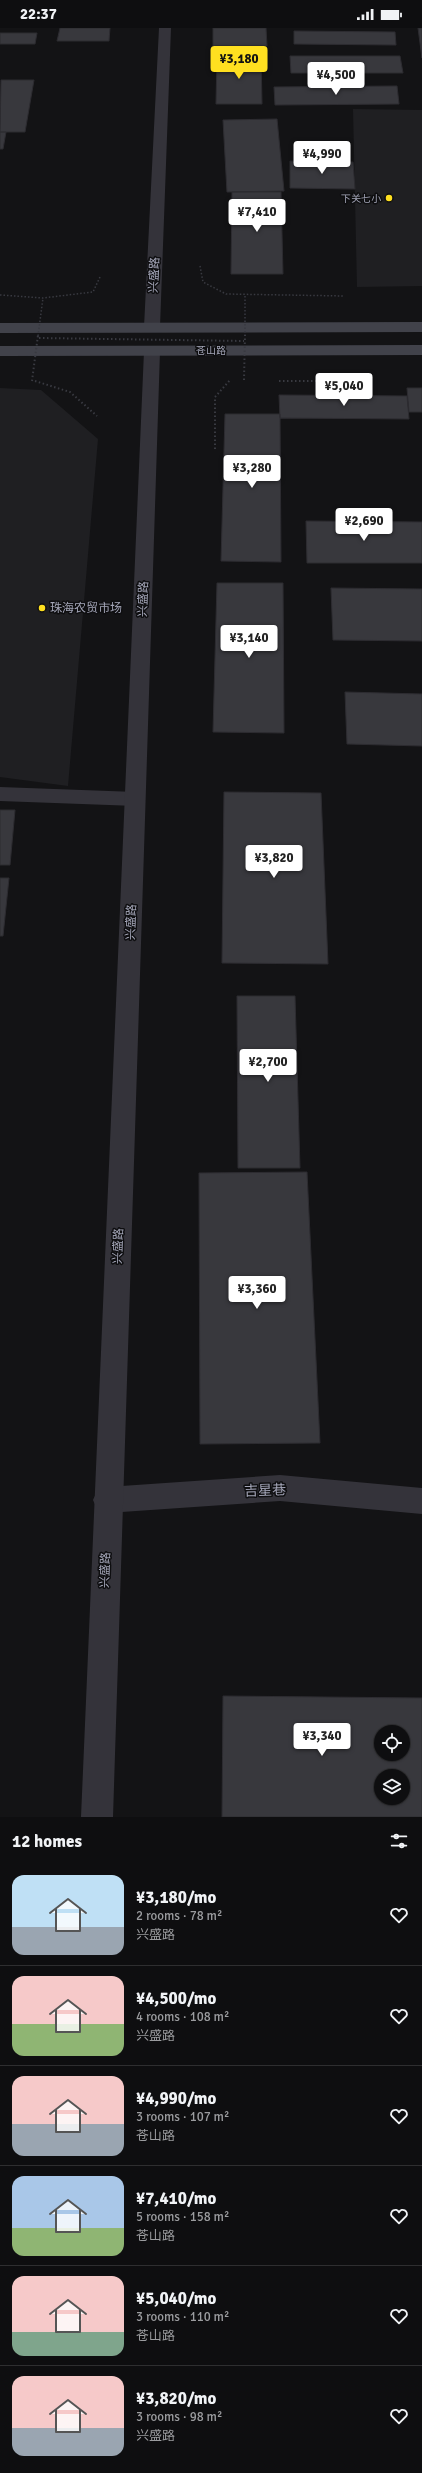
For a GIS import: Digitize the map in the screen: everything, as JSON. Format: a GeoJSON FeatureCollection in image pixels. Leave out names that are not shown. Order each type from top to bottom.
{"type":"FeatureCollection","features":[{"type":"Feature","properties":{"kind":"main road","name":"苍山路"},"geometry":{"type":"LineString","coordinates":[[0,328],[422,327]]}},
{"type":"Feature","properties":{"kind":"main road","name":"兴盛路"},"geometry":{"type":"LineString","coordinates":[[152,328],[152,351]]}},
{"type":"Feature","properties":{"kind":"main road","name":"苍山路"},"geometry":{"type":"LineString","coordinates":[[0,351],[422,350]]}},
{"type":"Feature","properties":{"kind":"street","name":"兴盛路"},"geometry":{"type":"LineString","coordinates":[[152,328],[165,28]]}},
{"type":"Feature","properties":{"kind":"street","name":"兴盛路"},"geometry":{"type":"LineString","coordinates":[[97,1817],[152,351]]}},
{"type":"Feature","properties":{"kind":"street","name":"吉星巷"},"geometry":{"type":"LineString","coordinates":[[108,1500],[280,1488],[422,1501]]}},
{"type":"Feature","properties":{"kind":"lane"},"geometry":{"type":"LineString","coordinates":[[0,794],[136,799]]}},
{"type":"Feature","properties":{"kind":"path"},"geometry":{"type":"LineString","coordinates":[[200,266],[203,282],[226,294],[344,296]]}},
{"type":"Feature","properties":{"kind":"path"},"geometry":{"type":"LineString","coordinates":[[0,295],[44,298],[93,292],[100,277]]}},
{"type":"Feature","properties":{"kind":"path"},"geometry":{"type":"LineString","coordinates":[[244,295],[244,380]]}},
{"type":"Feature","properties":{"kind":"path"},"geometry":{"type":"LineString","coordinates":[[32,381],[44,298]]}},
{"type":"Feature","properties":{"kind":"path"},"geometry":{"type":"LineString","coordinates":[[39,338],[244,340]]}},
{"type":"Feature","properties":{"kind":"path"},"geometry":{"type":"LineString","coordinates":[[26,380],[59,385],[80,397],[97,416]]}},
{"type":"Feature","properties":{"kind":"path"},"geometry":{"type":"LineString","coordinates":[[215,449],[215,397],[229,380],[252,380]]}},
{"type":"Feature","properties":{"kind":"path"},"geometry":{"type":"LineString","coordinates":[[276,381],[338,382]]}},
{"type":"Feature","properties":{"kind":"shaded area","name":"下关七小"},"geometry":{"type":"Polygon","coordinates":[[[353,109],[422,110],[422,286],[357,287],[353,109]]]}},
{"type":"Feature","properties":{"kind":"shaded area","name":"珠海农贸市场"},"geometry":{"type":"Polygon","coordinates":[[[0,388],[41,390],[98,439],[68,786],[0,777],[0,388]]]}},
{"type":"Feature","properties":{"kind":"building"},"geometry":{"type":"Polygon","coordinates":[[[60,28],[110,28],[109,41],[57,41],[60,28]]]}},
{"type":"Feature","properties":{"kind":"building"},"geometry":{"type":"Polygon","coordinates":[[[213,28],[266,28],[267,46],[213,46],[213,28]]]}},
{"type":"Feature","properties":{"kind":"building"},"geometry":{"type":"Polygon","coordinates":[[[418,28],[422,28],[422,58],[418,28]]]}},
{"type":"Feature","properties":{"kind":"building"},"geometry":{"type":"Polygon","coordinates":[[[294,31],[395,32],[396,45],[294,44],[294,31]]]}},
{"type":"Feature","properties":{"kind":"building"},"geometry":{"type":"Polygon","coordinates":[[[0,33],[37,33],[35,44],[0,44],[0,33]]]}},
{"type":"Feature","properties":{"kind":"building"},"geometry":{"type":"Polygon","coordinates":[[[217,56],[261,56],[262,104],[216,104],[217,56]]]}},
{"type":"Feature","properties":{"kind":"building"},"geometry":{"type":"Polygon","coordinates":[[[290,56],[400,56],[403,73],[291,73],[290,56]]]}},
{"type":"Feature","properties":{"kind":"building"},"geometry":{"type":"Polygon","coordinates":[[[1,80],[34,80],[25,132],[0,132],[1,80]]]}},
{"type":"Feature","properties":{"kind":"building"},"geometry":{"type":"Polygon","coordinates":[[[397,86],[399,104],[275,105],[274,87],[397,86]]]}},
{"type":"Feature","properties":{"kind":"building"},"geometry":{"type":"Polygon","coordinates":[[[277,119],[284,191],[227,192],[223,120],[277,119]]]}},
{"type":"Feature","properties":{"kind":"building"},"geometry":{"type":"Polygon","coordinates":[[[0,132],[6,132],[3,149],[0,149],[0,132]]]}},
{"type":"Feature","properties":{"kind":"building"},"geometry":{"type":"Polygon","coordinates":[[[290,161],[353,162],[355,189],[290,188],[290,161]]]}},
{"type":"Feature","properties":{"kind":"building"},"geometry":{"type":"Polygon","coordinates":[[[232,192],[281,192],[283,274],[231,274],[232,192]]]}},
{"type":"Feature","properties":{"kind":"building"},"geometry":{"type":"Polygon","coordinates":[[[407,388],[422,388],[422,412],[409,412],[407,388]]]}},
{"type":"Feature","properties":{"kind":"building"},"geometry":{"type":"Polygon","coordinates":[[[279,395],[407,396],[409,419],[280,418],[279,395]]]}},
{"type":"Feature","properties":{"kind":"building"},"geometry":{"type":"Polygon","coordinates":[[[225,414],[280,414],[281,562],[221,561],[225,414]]]}},
{"type":"Feature","properties":{"kind":"building"},"geometry":{"type":"Polygon","coordinates":[[[306,521],[422,522],[422,563],[307,563],[306,521]]]}},
{"type":"Feature","properties":{"kind":"building"},"geometry":{"type":"Polygon","coordinates":[[[217,583],[283,583],[284,733],[213,732],[217,583]]]}},
{"type":"Feature","properties":{"kind":"building"},"geometry":{"type":"Polygon","coordinates":[[[331,588],[422,589],[422,641],[333,640],[331,588]]]}},
{"type":"Feature","properties":{"kind":"building"},"geometry":{"type":"Polygon","coordinates":[[[345,692],[422,694],[422,746],[347,744],[345,692]]]}},
{"type":"Feature","properties":{"kind":"building"},"geometry":{"type":"Polygon","coordinates":[[[224,792],[321,793],[328,964],[222,963],[224,792]]]}},
{"type":"Feature","properties":{"kind":"building"},"geometry":{"type":"Polygon","coordinates":[[[0,810],[15,810],[10,865],[0,865],[0,810]]]}},
{"type":"Feature","properties":{"kind":"building"},"geometry":{"type":"Polygon","coordinates":[[[0,878],[9,878],[3,936],[0,936],[0,878]]]}},
{"type":"Feature","properties":{"kind":"building"},"geometry":{"type":"Polygon","coordinates":[[[237,996],[295,996],[300,1168],[238,1168],[237,996]]]}},
{"type":"Feature","properties":{"kind":"building"},"geometry":{"type":"Polygon","coordinates":[[[307,1172],[320,1443],[200,1444],[199,1173],[307,1172]]]}},
{"type":"Feature","properties":{"kind":"building"},"geometry":{"type":"Polygon","coordinates":[[[223,1696],[422,1698],[422,1817],[222,1817],[223,1696]]]}},
{"type":"Feature","properties":{"kind":"place","name":"下关七小"},"geometry":{"type":"Point","coordinates":[389,198]}},
{"type":"Feature","properties":{"kind":"place","name":"珠海农贸市场"},"geometry":{"type":"Point","coordinates":[42,608]}}]}
